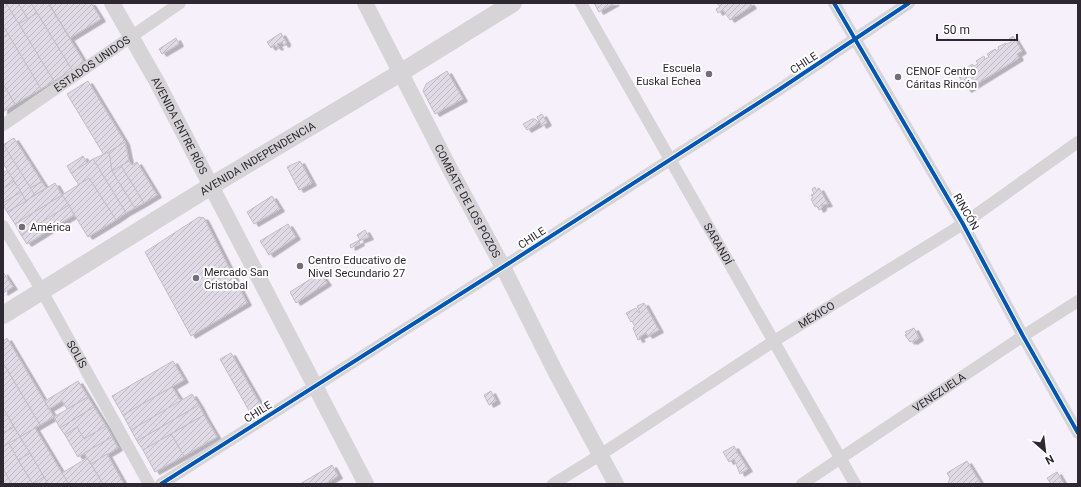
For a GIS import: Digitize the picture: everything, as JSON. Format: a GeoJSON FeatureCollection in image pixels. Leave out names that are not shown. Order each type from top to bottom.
{"type":"FeatureCollection","features":[{"type":"Feature","properties":{"kind":"main road","name":"AVENIDA ENTRE RÍOS"},"geometry":{"type":"LineString","coordinates":[[112,3],[132,37],[211,186],[366,484]]}},
{"type":"Feature","properties":{"kind":"main road","name":"COMBATE DE LOS POZOS"},"geometry":{"type":"LineString","coordinates":[[365,3],[452,173],[503,267],[556,373],[616,484]]}},
{"type":"Feature","properties":{"kind":"main road","name":"AVENIDA INDEPENDENCIA"},"geometry":{"type":"LineString","coordinates":[[3,315],[211,186],[513,3]]}},
{"type":"Feature","properties":{"kind":"street","name":"ESTADOS UNIDOS"},"geometry":{"type":"LineString","coordinates":[[3,125],[180,3]]}},
{"type":"Feature","properties":{"kind":"street","name":"SARANDÍ"},"geometry":{"type":"LineString","coordinates":[[581,3],[855,484]]}},
{"type":"Feature","properties":{"kind":"street","name":"RINCÓN"},"geometry":{"type":"LineString","coordinates":[[834,3],[963,224],[1023,336],[1078,432]]}},
{"type":"Feature","properties":{"kind":"street","name":"CHILE"},"geometry":{"type":"LineString","coordinates":[[161,484],[671,159],[909,3]]}},
{"type":"Feature","properties":{"kind":"street","name":"MÉXICO"},"geometry":{"type":"LineString","coordinates":[[553,484],[774,341],[963,224],[1078,142]]}},
{"type":"Feature","properties":{"kind":"street","name":"SOLÍS"},"geometry":{"type":"LineString","coordinates":[[3,226],[42,291],[149,484]]}},
{"type":"Feature","properties":{"kind":"street","name":"VENEZUELA"},"geometry":{"type":"LineString","coordinates":[[802,484],[1023,336],[1078,301]]}},
{"type":"Feature","properties":{"kind":"building"},"geometry":{"type":"Polygon","coordinates":[[[3,3],[6,3],[54,81],[41,89],[3,26],[3,3]]]}},
{"type":"Feature","properties":{"kind":"building"},"geometry":{"type":"Polygon","coordinates":[[[6,3],[18,3],[28,19],[19,24],[6,3]]]}},
{"type":"Feature","properties":{"kind":"building"},"geometry":{"type":"Polygon","coordinates":[[[18,3],[31,3],[37,13],[28,19],[18,3]]]}},
{"type":"Feature","properties":{"kind":"building"},"geometry":{"type":"Polygon","coordinates":[[[31,3],[48,3],[84,62],[72,70],[31,3]]]}},
{"type":"Feature","properties":{"kind":"building"},"geometry":{"type":"Polygon","coordinates":[[[54,3],[91,3],[101,19],[70,38],[50,5],[54,3]]]}},
{"type":"Feature","properties":{"kind":"building"},"geometry":{"type":"Polygon","coordinates":[[[594,3],[615,3],[599,12],[594,3]]]}},
{"type":"Feature","properties":{"kind":"building"},"geometry":{"type":"Polygon","coordinates":[[[717,3],[750,3],[752,6],[730,20],[723,10],[718,13],[716,9],[720,7],[717,3]]]}},
{"type":"Feature","properties":{"kind":"building"},"geometry":{"type":"Polygon","coordinates":[[[37,13],[72,70],[54,81],[19,24],[37,13]]]}},
{"type":"Feature","properties":{"kind":"building"},"geometry":{"type":"Polygon","coordinates":[[[3,26],[8,34],[3,37],[3,26]]]}},
{"type":"Feature","properties":{"kind":"building"},"geometry":{"type":"Polygon","coordinates":[[[281,33],[286,44],[284,45],[282,42],[277,44],[279,47],[277,48],[275,45],[271,48],[267,42],[281,33]]]}},
{"type":"Feature","properties":{"kind":"building"},"geometry":{"type":"Polygon","coordinates":[[[8,34],[41,89],[15,104],[3,84],[3,37],[8,34]]]}},
{"type":"Feature","properties":{"kind":"building"},"geometry":{"type":"Polygon","coordinates":[[[1013,36],[1022,51],[1017,54],[1019,58],[967,90],[957,73],[962,70],[964,72],[967,71],[966,69],[972,64],[974,66],[978,64],[976,61],[984,56],[985,59],[989,57],[987,54],[995,49],[996,51],[999,49],[998,47],[1006,43],[1011,42],[1009,39],[1013,36]]]}},
{"type":"Feature","properties":{"kind":"building"},"geometry":{"type":"Polygon","coordinates":[[[176,38],[179,44],[162,54],[159,49],[176,38]]]}},
{"type":"Feature","properties":{"kind":"building"},"geometry":{"type":"Polygon","coordinates":[[[447,71],[463,99],[435,114],[423,91],[426,84],[447,71]]]}},
{"type":"Feature","properties":{"kind":"building"},"geometry":{"type":"Polygon","coordinates":[[[88,81],[125,142],[104,155],[67,94],[88,81]]]}},
{"type":"Feature","properties":{"kind":"building"},"geometry":{"type":"Polygon","coordinates":[[[3,84],[15,104],[3,112],[3,84]]]}},
{"type":"Feature","properties":{"kind":"building"},"geometry":{"type":"Polygon","coordinates":[[[542,114],[547,123],[542,126],[537,117],[542,114]]]}},
{"type":"Feature","properties":{"kind":"building"},"geometry":{"type":"Polygon","coordinates":[[[535,119],[539,123],[527,130],[523,124],[535,119]]]}},
{"type":"Feature","properties":{"kind":"building"},"geometry":{"type":"Polygon","coordinates":[[[14,138],[42,182],[30,188],[3,145],[14,138]]]}},
{"type":"Feature","properties":{"kind":"building"},"geometry":{"type":"Polygon","coordinates":[[[125,142],[129,161],[112,171],[109,152],[125,142]]]}},
{"type":"Feature","properties":{"kind":"building"},"geometry":{"type":"Polygon","coordinates":[[[3,144],[35,195],[26,201],[3,163],[3,144]]]}},
{"type":"Feature","properties":{"kind":"building"},"geometry":{"type":"Polygon","coordinates":[[[109,152],[112,171],[135,208],[126,213],[93,159],[109,152]]]}},
{"type":"Feature","properties":{"kind":"building"},"geometry":{"type":"Polygon","coordinates":[[[83,156],[87,163],[71,173],[67,166],[83,156]]]}},
{"type":"Feature","properties":{"kind":"building"},"geometry":{"type":"Polygon","coordinates":[[[93,159],[126,213],[116,220],[89,178],[79,185],[71,173],[93,159]]]}},
{"type":"Feature","properties":{"kind":"building"},"geometry":{"type":"Polygon","coordinates":[[[129,161],[132,165],[137,162],[157,195],[144,203],[121,166],[129,161]]]}},
{"type":"Feature","properties":{"kind":"building"},"geometry":{"type":"Polygon","coordinates":[[[300,161],[312,183],[299,190],[287,167],[300,161]]]}},
{"type":"Feature","properties":{"kind":"building"},"geometry":{"type":"Polygon","coordinates":[[[121,166],[144,203],[135,208],[112,171],[121,166]]]}},
{"type":"Feature","properties":{"kind":"building"},"geometry":{"type":"Polygon","coordinates":[[[7,170],[14,181],[3,189],[3,173],[7,170]]]}},
{"type":"Feature","properties":{"kind":"building"},"geometry":{"type":"Polygon","coordinates":[[[89,178],[116,220],[88,237],[62,195],[89,178]]]}},
{"type":"Feature","properties":{"kind":"building"},"geometry":{"type":"Polygon","coordinates":[[[14,181],[21,192],[3,203],[3,189],[14,181]]]}},
{"type":"Feature","properties":{"kind":"building"},"geometry":{"type":"Polygon","coordinates":[[[42,182],[46,188],[35,195],[30,188],[42,182]]]}},
{"type":"Feature","properties":{"kind":"building"},"geometry":{"type":"Polygon","coordinates":[[[55,183],[62,195],[15,224],[7,212],[55,183]]]}},
{"type":"Feature","properties":{"kind":"building"},"geometry":{"type":"Polygon","coordinates":[[[815,187],[816,190],[819,188],[828,204],[822,205],[822,208],[819,210],[817,206],[815,207],[811,199],[813,198],[811,195],[814,194],[812,189],[815,187]]]}},
{"type":"Feature","properties":{"kind":"building"},"geometry":{"type":"Polygon","coordinates":[[[21,192],[26,201],[7,212],[3,203],[21,192]]]}},
{"type":"Feature","properties":{"kind":"building"},"geometry":{"type":"Polygon","coordinates":[[[62,195],[69,205],[21,235],[15,224],[62,195]]]}},
{"type":"Feature","properties":{"kind":"building"},"geometry":{"type":"Polygon","coordinates":[[[272,196],[280,209],[254,224],[247,212],[272,196]]]}},
{"type":"Feature","properties":{"kind":"building"},"geometry":{"type":"Polygon","coordinates":[[[69,205],[74,215],[27,244],[21,235],[69,205]]]}},
{"type":"Feature","properties":{"kind":"building","name":"Mercado San Cristobal"},"geometry":{"type":"Polygon","coordinates":[[[199,217],[204,218],[247,303],[191,336],[145,252],[199,217]]]}},
{"type":"Feature","properties":{"kind":"building"},"geometry":{"type":"Polygon","coordinates":[[[288,224],[296,237],[269,255],[260,241],[288,224]]]}},
{"type":"Feature","properties":{"kind":"building"},"geometry":{"type":"Polygon","coordinates":[[[365,230],[369,237],[359,241],[360,243],[351,248],[350,245],[360,240],[357,235],[365,230]]]}},
{"type":"Feature","properties":{"kind":"building"},"geometry":{"type":"Polygon","coordinates":[[[3,272],[13,287],[3,293],[3,272]]]}},
{"type":"Feature","properties":{"kind":"building"},"geometry":{"type":"Polygon","coordinates":[[[320,273],[327,283],[296,303],[290,292],[320,273]]]}},
{"type":"Feature","properties":{"kind":"building"},"geometry":{"type":"Polygon","coordinates":[[[644,303],[659,330],[648,336],[646,333],[639,337],[641,339],[638,340],[633,328],[635,327],[626,313],[636,308],[639,313],[640,312],[637,306],[644,303]]]}},
{"type":"Feature","properties":{"kind":"building"},"geometry":{"type":"Polygon","coordinates":[[[914,328],[919,338],[913,342],[910,342],[905,335],[907,334],[905,332],[914,328]]]}},
{"type":"Feature","properties":{"kind":"building"},"geometry":{"type":"Polygon","coordinates":[[[7,338],[54,417],[40,425],[3,363],[3,341],[7,338]]]}},
{"type":"Feature","properties":{"kind":"building"},"geometry":{"type":"Polygon","coordinates":[[[231,353],[263,409],[252,416],[220,359],[231,353]]]}},
{"type":"Feature","properties":{"kind":"building"},"geometry":{"type":"Polygon","coordinates":[[[173,361],[184,380],[123,415],[112,396],[173,361]]]}},
{"type":"Feature","properties":{"kind":"building"},"geometry":{"type":"Polygon","coordinates":[[[3,363],[40,425],[20,437],[3,408],[3,363]]]}},
{"type":"Feature","properties":{"kind":"building"},"geometry":{"type":"Polygon","coordinates":[[[78,381],[88,397],[67,409],[62,401],[49,409],[45,401],[78,381]]]}},
{"type":"Feature","properties":{"kind":"building"},"geometry":{"type":"Polygon","coordinates":[[[172,387],[181,401],[131,430],[123,415],[172,387]]]}},
{"type":"Feature","properties":{"kind":"building"},"geometry":{"type":"Polygon","coordinates":[[[491,391],[496,401],[489,405],[484,395],[491,391]]]}},
{"type":"Feature","properties":{"kind":"building"},"geometry":{"type":"Polygon","coordinates":[[[192,394],[199,405],[137,441],[131,430],[192,394]]]}},
{"type":"Feature","properties":{"kind":"building"},"geometry":{"type":"Polygon","coordinates":[[[88,397],[94,407],[60,428],[54,417],[88,397]]]}},
{"type":"Feature","properties":{"kind":"building"},"geometry":{"type":"Polygon","coordinates":[[[199,405],[204,415],[143,450],[137,441],[199,405]]]}},
{"type":"Feature","properties":{"kind":"building"},"geometry":{"type":"Polygon","coordinates":[[[94,407],[106,426],[84,439],[77,427],[65,435],[60,428],[94,407]]]}},
{"type":"Feature","properties":{"kind":"building"},"geometry":{"type":"Polygon","coordinates":[[[3,408],[14,427],[3,433],[3,408]]]}},
{"type":"Feature","properties":{"kind":"building"},"geometry":{"type":"Polygon","coordinates":[[[204,415],[217,437],[184,456],[171,434],[204,415]]]}},
{"type":"Feature","properties":{"kind":"building"},"geometry":{"type":"Polygon","coordinates":[[[106,426],[112,437],[78,457],[65,435],[77,427],[84,439],[106,426]]]}},
{"type":"Feature","properties":{"kind":"building"},"geometry":{"type":"Polygon","coordinates":[[[14,427],[20,437],[3,447],[3,433],[14,427]]]}},
{"type":"Feature","properties":{"kind":"building"},"geometry":{"type":"Polygon","coordinates":[[[35,428],[69,484],[48,484],[20,437],[35,428]]]}},
{"type":"Feature","properties":{"kind":"building"},"geometry":{"type":"Polygon","coordinates":[[[171,434],[184,456],[155,472],[143,450],[171,434]]]}},
{"type":"Feature","properties":{"kind":"building"},"geometry":{"type":"Polygon","coordinates":[[[20,437],[30,453],[18,460],[9,443],[20,437]]]}},
{"type":"Feature","properties":{"kind":"building"},"geometry":{"type":"Polygon","coordinates":[[[112,437],[118,448],[91,464],[84,453],[112,437]]]}},
{"type":"Feature","properties":{"kind":"building"},"geometry":{"type":"Polygon","coordinates":[[[9,443],[33,484],[12,484],[3,469],[3,447],[9,443]]]}},
{"type":"Feature","properties":{"kind":"building"},"geometry":{"type":"Polygon","coordinates":[[[734,446],[737,452],[736,453],[738,453],[748,469],[740,474],[734,459],[729,462],[723,452],[734,446]]]}},
{"type":"Feature","properties":{"kind":"building"},"geometry":{"type":"Polygon","coordinates":[[[30,453],[44,477],[33,484],[18,460],[30,453]]]}},
{"type":"Feature","properties":{"kind":"building"},"geometry":{"type":"Polygon","coordinates":[[[107,454],[124,484],[103,484],[91,464],[107,454]]]}},
{"type":"Feature","properties":{"kind":"building"},"geometry":{"type":"Polygon","coordinates":[[[87,458],[103,484],[69,484],[62,473],[87,458]]]}},
{"type":"Feature","properties":{"kind":"building"},"geometry":{"type":"Polygon","coordinates":[[[967,461],[981,484],[948,484],[950,478],[947,473],[967,461]]]}},
{"type":"Feature","properties":{"kind":"building"},"geometry":{"type":"Polygon","coordinates":[[[332,465],[338,476],[325,484],[300,484],[332,465]]]}},
{"type":"Feature","properties":{"kind":"building"},"geometry":{"type":"Polygon","coordinates":[[[3,469],[12,484],[3,484],[3,469]]]}},
{"type":"Feature","properties":{"kind":"building"},"geometry":{"type":"Polygon","coordinates":[[[1057,472],[1064,484],[1051,484],[1047,478],[1057,472]]]}},
{"type":"Feature","properties":{"kind":"building"},"geometry":{"type":"Polygon","coordinates":[[[44,477],[48,484],[33,484],[44,477]]]}},
{"type":"Feature","properties":{"kind":"cycle path"},"geometry":{"type":"LineString","coordinates":[[834,3],[963,224],[1023,336],[1078,433]]}},
{"type":"Feature","properties":{"kind":"cycle path"},"geometry":{"type":"LineString","coordinates":[[161,484],[780,89],[909,3]]}},
{"type":"Feature","properties":{"kind":"place","name":"Escuela Euskal Echea"},"geometry":{"type":"Point","coordinates":[709,74]}},
{"type":"Feature","properties":{"kind":"place","name":"CENOF Centro Cáritas Rincón"},"geometry":{"type":"Point","coordinates":[898,77]}},
{"type":"Feature","properties":{"kind":"place","name":"América"},"geometry":{"type":"Point","coordinates":[22,227]}},
{"type":"Feature","properties":{"kind":"place","name":"Centro Educativo de Nivel Secundario 27"},"geometry":{"type":"Point","coordinates":[300,266]}},
{"type":"Feature","properties":{"kind":"place","name":"Mercado San Cristobal"},"geometry":{"type":"Point","coordinates":[196,278]}}]}
